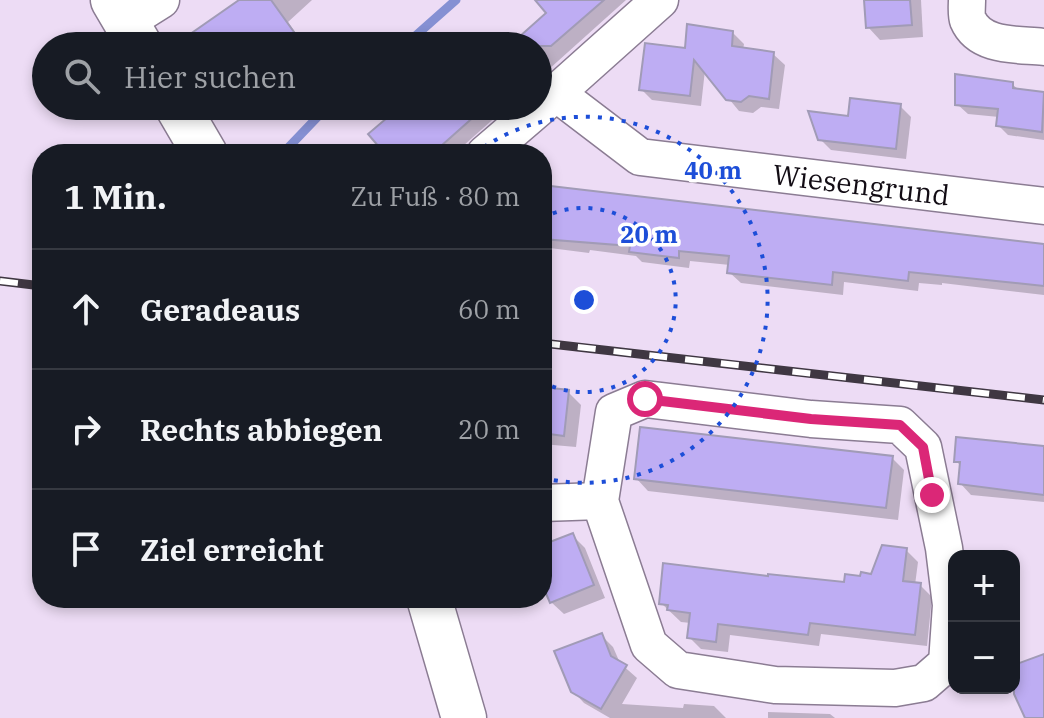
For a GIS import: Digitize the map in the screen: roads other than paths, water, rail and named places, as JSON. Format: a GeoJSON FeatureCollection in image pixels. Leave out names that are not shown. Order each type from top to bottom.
{"type":"FeatureCollection","features":[{"type":"Feature","properties":{"kind":"main road"},"geometry":{"type":"LineString","coordinates":[[185,120],[199,144]]}},
{"type":"Feature","properties":{"kind":"main road"},"geometry":{"type":"LineString","coordinates":[[432,608],[464,718]]}},
{"type":"Feature","properties":{"kind":"street"},"geometry":{"type":"LineString","coordinates":[[552,96],[660,0]]}},
{"type":"Feature","properties":{"kind":"street"},"geometry":{"type":"LineString","coordinates":[[967,0],[968,19],[983,37],[1000,43],[1044,47]]}},
{"type":"Feature","properties":{"kind":"street","name":"Wiesengrund"},"geometry":{"type":"LineString","coordinates":[[556,93],[640,157],[1044,206]]}},
{"type":"Feature","properties":{"kind":"street"},"geometry":{"type":"LineString","coordinates":[[497,144],[525,120]]}},
{"type":"Feature","properties":{"kind":"street"},"geometry":{"type":"LineString","coordinates":[[645,399],[811,419],[900,425],[923,447],[944,548],[951,605],[947,663],[924,683],[895,688],[775,685],[678,670],[649,645],[600,501],[614,412],[645,399]]}},
{"type":"Feature","properties":{"kind":"street"},"geometry":{"type":"LineString","coordinates":[[552,503],[600,501]]}},
{"type":"Feature","properties":{"kind":"waterway"},"geometry":{"type":"LineString","coordinates":[[420,32],[456,0]]}},
{"type":"Feature","properties":{"kind":"waterway"},"geometry":{"type":"LineString","coordinates":[[292,144],[315,120]]}},
{"type":"Feature","properties":{"kind":"railway"},"geometry":{"type":"LineString","coordinates":[[0,281],[32,285]]}},
{"type":"Feature","properties":{"kind":"railway"},"geometry":{"type":"LineString","coordinates":[[552,344],[1044,400]]}}]}
